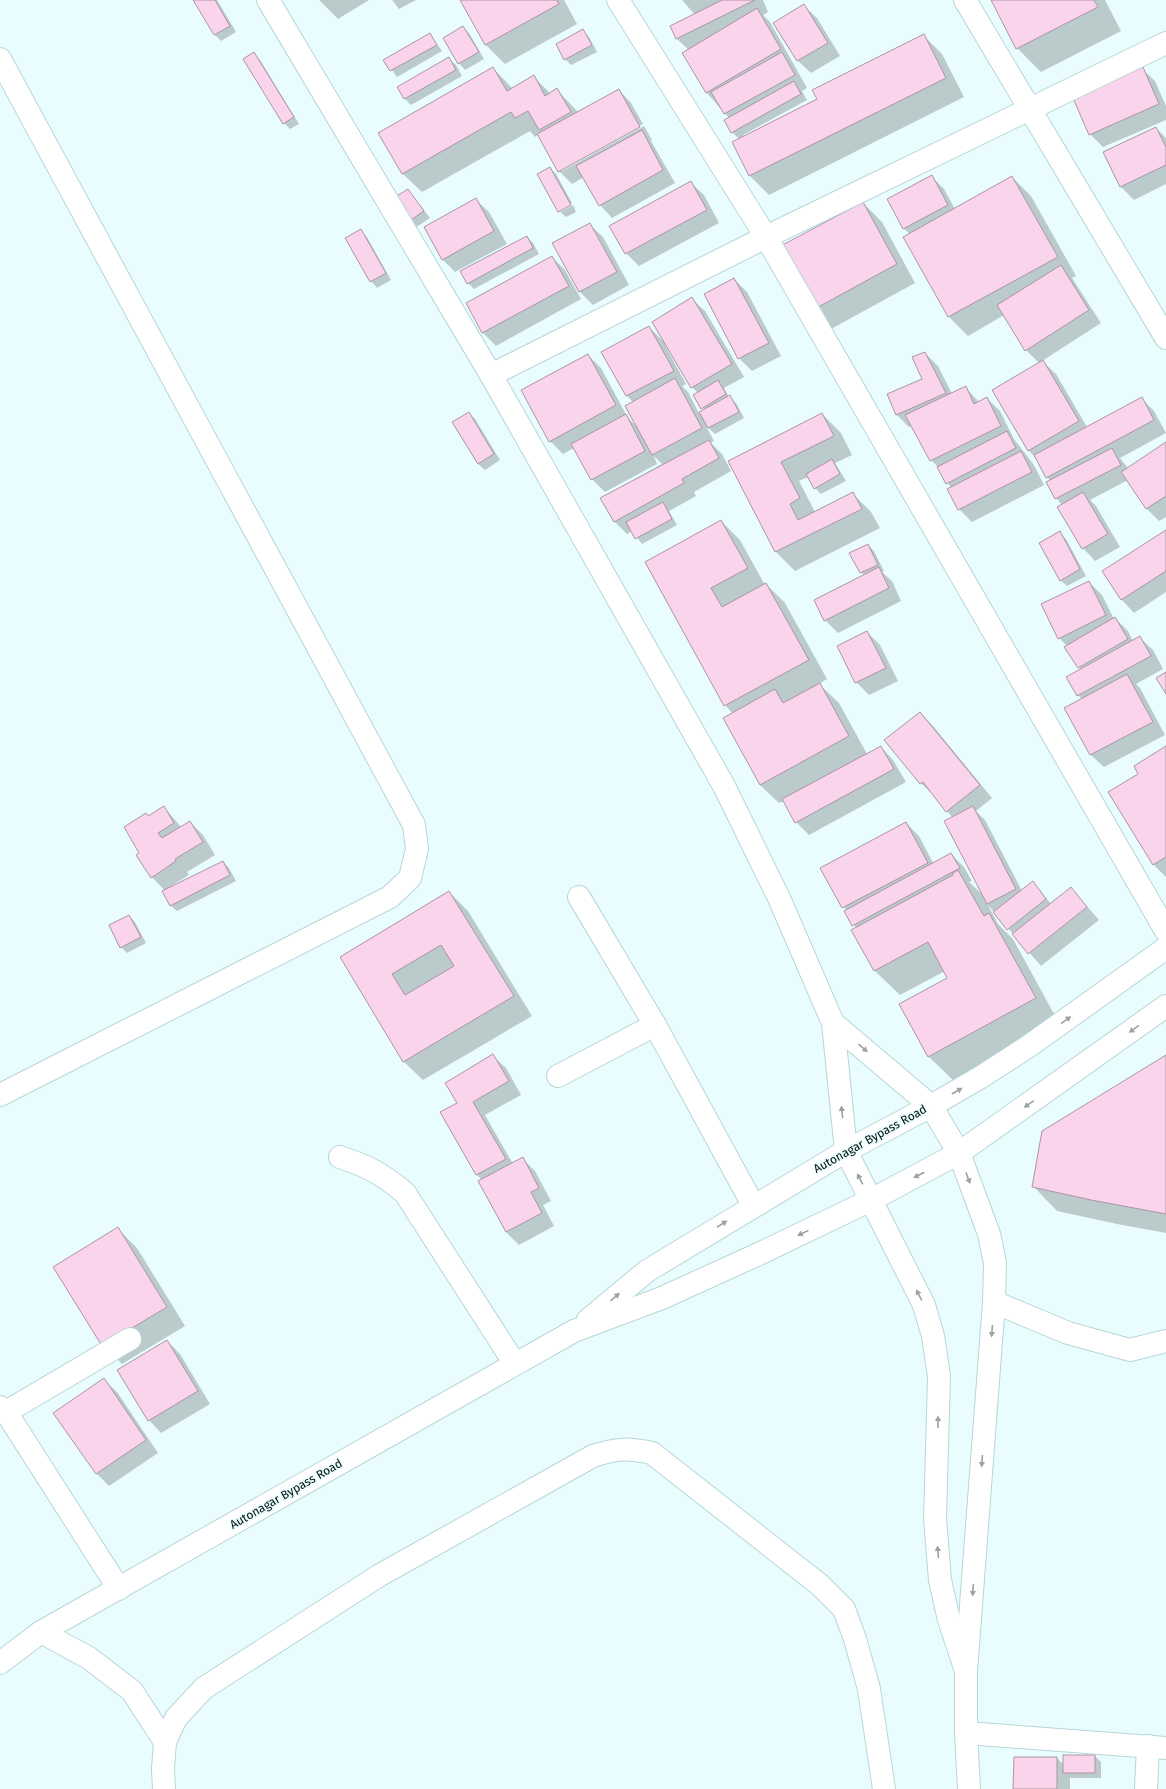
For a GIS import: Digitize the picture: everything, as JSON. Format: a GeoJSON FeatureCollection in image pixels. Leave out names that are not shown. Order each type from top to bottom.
{"type":"FeatureCollection","features":[{"type":"Feature","properties":{"kind":"street"},"geometry":{"type":"LineString","coordinates":[[268,0],[491,375],[724,786],[779,898],[833,1023],[846,1151],[924,1305],[933,1336],[939,1376],[935,1519],[940,1580],[950,1620],[966,1671]]}},
{"type":"Feature","properties":{"kind":"street"},"geometry":{"type":"LineString","coordinates":[[618,0],[766,237],[1166,932]]}},
{"type":"Feature","properties":{"kind":"street"},"geometry":{"type":"LineString","coordinates":[[965,0],[1029,110],[1166,338]]}},
{"type":"Feature","properties":{"kind":"street"},"geometry":{"type":"LineString","coordinates":[[491,375],[766,237],[1166,43]]}},
{"type":"Feature","properties":{"kind":"street"},"geometry":{"type":"LineString","coordinates":[[0,59],[414,826],[417,849],[410,878],[390,897],[0,1095]]}},
{"type":"Feature","properties":{"kind":"street"},"geometry":{"type":"LineString","coordinates":[[579,897],[655,1024],[753,1205]]}},
{"type":"Feature","properties":{"kind":"street","name":"Autonagar Bypass Road"},"geometry":{"type":"LineString","coordinates":[[574,1331],[647,1271],[753,1205],[846,1151],[931,1106],[1029,1046],[1166,948]]}},
{"type":"Feature","properties":{"kind":"street","name":"Autonagar Bypass Road"},"geometry":{"type":"LineString","coordinates":[[0,1662],[41,1632],[574,1331],[662,1298],[871,1200],[959,1153],[1166,1006]]}},
{"type":"Feature","properties":{"kind":"street"},"geometry":{"type":"LineString","coordinates":[[833,1023],[931,1106],[959,1153],[989,1234],[995,1263],[994,1302],[966,1671],[966,1733],[969,1789]]}},
{"type":"Feature","properties":{"kind":"street"},"geometry":{"type":"LineString","coordinates":[[558,1076],[655,1024]]}},
{"type":"Feature","properties":{"kind":"street"},"geometry":{"type":"LineString","coordinates":[[340,1157],[363,1165],[384,1176],[404,1193],[515,1364]]}},
{"type":"Feature","properties":{"kind":"street"},"geometry":{"type":"LineString","coordinates":[[994,1302],[1068,1332],[1130,1350],[1166,1342]]}},
{"type":"Feature","properties":{"kind":"street"},"geometry":{"type":"LineString","coordinates":[[119,1588],[3,1410],[130,1339]]}},
{"type":"Feature","properties":{"kind":"street"},"geometry":{"type":"LineString","coordinates":[[164,1789],[163,1769],[165,1742],[176,1718],[204,1688],[380,1575],[593,1456],[613,1449],[629,1448],[652,1453],[820,1585],[844,1609],[855,1639],[869,1689],[884,1789]]}},
{"type":"Feature","properties":{"kind":"street"},"geometry":{"type":"LineString","coordinates":[[41,1632],[89,1658],[132,1691],[165,1742]]}},
{"type":"Feature","properties":{"kind":"street"},"geometry":{"type":"LineString","coordinates":[[966,1733],[1157,1747],[1146,1789]]}},
{"type":"Feature","properties":{"kind":"building"},"geometry":{"type":"Polygon","coordinates":[[[193,0],[215,0],[230,26],[214,35],[193,0]]]}},
{"type":"Feature","properties":{"kind":"building"},"geometry":{"type":"Polygon","coordinates":[[[460,0],[557,0],[559,4],[485,45],[460,0]]]}},
{"type":"Feature","properties":{"kind":"building"},"geometry":{"type":"Polygon","coordinates":[[[722,0],[755,0],[676,39],[670,26],[722,0]]]}},
{"type":"Feature","properties":{"kind":"building"},"geometry":{"type":"Polygon","coordinates":[[[991,0],[1094,0],[1098,7],[1016,49],[991,0]]]}},
{"type":"Feature","properties":{"kind":"building"},"geometry":{"type":"Polygon","coordinates":[[[804,4],[828,43],[797,61],[773,23],[804,4]]]}},
{"type":"Feature","properties":{"kind":"building"},"geometry":{"type":"Polygon","coordinates":[[[757,8],[781,49],[706,93],[682,53],[757,8]]]}},
{"type":"Feature","properties":{"kind":"building"},"geometry":{"type":"Polygon","coordinates":[[[463,26],[479,52],[458,64],[443,38],[463,26]]]}},
{"type":"Feature","properties":{"kind":"building"},"geometry":{"type":"Polygon","coordinates":[[[583,29],[592,45],[564,60],[556,44],[583,29]]]}},
{"type":"Feature","properties":{"kind":"building"},"geometry":{"type":"Polygon","coordinates":[[[430,33],[437,45],[390,71],[383,60],[430,33]]]}},
{"type":"Feature","properties":{"kind":"building"},"geometry":{"type":"Polygon","coordinates":[[[924,34],[946,78],[749,176],[732,142],[817,99],[812,90],[924,34]]]}},
{"type":"Feature","properties":{"kind":"building"},"geometry":{"type":"Polygon","coordinates":[[[254,52],[294,117],[283,124],[243,59],[254,52]]]}},
{"type":"Feature","properties":{"kind":"building"},"geometry":{"type":"Polygon","coordinates":[[[782,52],[795,75],[724,114],[711,92],[782,52]]]}},
{"type":"Feature","properties":{"kind":"building"},"geometry":{"type":"Polygon","coordinates":[[[449,57],[456,70],[404,99],[397,87],[449,57]]]}},
{"type":"Feature","properties":{"kind":"building"},"geometry":{"type":"Polygon","coordinates":[[[493,67],[507,91],[534,75],[545,96],[557,88],[571,112],[539,130],[528,111],[515,118],[511,112],[402,174],[378,133],[493,67]]]}},
{"type":"Feature","properties":{"kind":"building"},"geometry":{"type":"Polygon","coordinates":[[[1143,67],[1159,104],[1089,135],[1073,98],[1143,67]]]}},
{"type":"Feature","properties":{"kind":"building"},"geometry":{"type":"Polygon","coordinates":[[[794,81],[801,94],[731,133],[724,120],[794,81]]]}},
{"type":"Feature","properties":{"kind":"building"},"geometry":{"type":"Polygon","coordinates":[[[619,89],[640,127],[558,172],[537,134],[619,89]]]}},
{"type":"Feature","properties":{"kind":"building"},"geometry":{"type":"Polygon","coordinates":[[[1156,127],[1166,147],[1166,165],[1120,187],[1103,152],[1156,127]]]}},
{"type":"Feature","properties":{"kind":"building"},"geometry":{"type":"Polygon","coordinates":[[[642,130],[663,170],[599,206],[576,166],[642,130]]]}},
{"type":"Feature","properties":{"kind":"building"},"geometry":{"type":"Polygon","coordinates":[[[550,167],[571,205],[558,212],[537,174],[550,167]]]}},
{"type":"Feature","properties":{"kind":"building"},"geometry":{"type":"Polygon","coordinates":[[[932,175],[948,205],[903,229],[887,199],[932,175]]]}},
{"type":"Feature","properties":{"kind":"building"},"geometry":{"type":"Polygon","coordinates":[[[1012,176],[1058,257],[948,317],[903,237],[1012,176]]]}},
{"type":"Feature","properties":{"kind":"building"},"geometry":{"type":"Polygon","coordinates":[[[691,181],[707,210],[625,254],[609,226],[691,181]]]}},
{"type":"Feature","properties":{"kind":"building"},"geometry":{"type":"Polygon","coordinates":[[[408,189],[424,211],[408,222],[392,199],[408,189]]]}},
{"type":"Feature","properties":{"kind":"building"},"geometry":{"type":"Polygon","coordinates":[[[476,198],[494,231],[442,260],[424,227],[476,198]]]}},
{"type":"Feature","properties":{"kind":"building"},"geometry":{"type":"Polygon","coordinates":[[[863,202],[897,264],[811,311],[777,248],[863,202]]]}},
{"type":"Feature","properties":{"kind":"building"},"geometry":{"type":"Polygon","coordinates":[[[590,223],[617,272],[579,292],[552,243],[590,223]]]}},
{"type":"Feature","properties":{"kind":"building"},"geometry":{"type":"Polygon","coordinates":[[[361,229],[386,273],[370,282],[345,238],[361,229]]]}},
{"type":"Feature","properties":{"kind":"building"},"geometry":{"type":"Polygon","coordinates":[[[527,236],[533,248],[467,284],[460,271],[527,236]]]}},
{"type":"Feature","properties":{"kind":"building"},"geometry":{"type":"Polygon","coordinates":[[[552,256],[569,286],[482,333],[466,303],[552,256]]]}},
{"type":"Feature","properties":{"kind":"building"},"geometry":{"type":"Polygon","coordinates":[[[1061,265],[1089,310],[1025,351],[997,305],[1061,265]]]}},
{"type":"Feature","properties":{"kind":"building"},"geometry":{"type":"Polygon","coordinates":[[[734,278],[769,343],[738,359],[704,294],[734,278]]]}},
{"type":"Feature","properties":{"kind":"building"},"geometry":{"type":"Polygon","coordinates":[[[692,297],[732,364],[691,388],[652,322],[692,297]]]}},
{"type":"Feature","properties":{"kind":"building"},"geometry":{"type":"Polygon","coordinates":[[[649,326],[674,371],[626,396],[601,352],[649,326]]]}},
{"type":"Feature","properties":{"kind":"building"},"geometry":{"type":"Polygon","coordinates":[[[925,352],[946,393],[896,415],[887,394],[922,379],[912,357],[925,352]]]}},
{"type":"Feature","properties":{"kind":"building"},"geometry":{"type":"Polygon","coordinates":[[[588,354],[616,405],[549,442],[521,390],[588,354]]]}},
{"type":"Feature","properties":{"kind":"building"},"geometry":{"type":"Polygon","coordinates":[[[1043,360],[1079,421],[1028,451],[992,390],[1043,360]]]}},
{"type":"Feature","properties":{"kind":"building"},"geometry":{"type":"Polygon","coordinates":[[[675,378],[702,428],[652,455],[625,406],[675,378]]]}},
{"type":"Feature","properties":{"kind":"building"},"geometry":{"type":"Polygon","coordinates":[[[718,380],[726,394],[701,409],[693,395],[718,380]]]}},
{"type":"Feature","properties":{"kind":"building"},"geometry":{"type":"Polygon","coordinates":[[[966,386],[974,404],[987,397],[1001,426],[930,461],[905,415],[966,386]]]}},
{"type":"Feature","properties":{"kind":"building"},"geometry":{"type":"Polygon","coordinates":[[[730,395],[739,412],[708,428],[699,412],[730,395]]]}},
{"type":"Feature","properties":{"kind":"building"},"geometry":{"type":"Polygon","coordinates":[[[1142,397],[1154,420],[1046,478],[1034,455],[1142,397]]]}},
{"type":"Feature","properties":{"kind":"building"},"geometry":{"type":"Polygon","coordinates":[[[469,412],[494,454],[478,464],[452,422],[469,412]]]}},
{"type":"Feature","properties":{"kind":"building"},"geometry":{"type":"Polygon","coordinates":[[[822,413],[834,436],[781,462],[800,498],[790,504],[798,520],[853,492],[862,509],[775,552],[728,461],[822,413]]]}},
{"type":"Feature","properties":{"kind":"building"},"geometry":{"type":"Polygon","coordinates":[[[626,414],[645,451],[591,480],[571,444],[626,414]]]}},
{"type":"Feature","properties":{"kind":"building"},"geometry":{"type":"Polygon","coordinates":[[[1007,431],[1016,448],[946,484],[937,467],[1007,431]]]}},
{"type":"Feature","properties":{"kind":"building"},"geometry":{"type":"Polygon","coordinates":[[[709,440],[719,458],[682,479],[684,483],[614,522],[600,498],[709,440]]]}},
{"type":"Feature","properties":{"kind":"building"},"geometry":{"type":"Polygon","coordinates":[[[1166,442],[1166,496],[1146,509],[1121,472],[1166,442]]]}},
{"type":"Feature","properties":{"kind":"building"},"geometry":{"type":"Polygon","coordinates":[[[1112,448],[1121,465],[1055,499],[1046,482],[1112,448]]]}},
{"type":"Feature","properties":{"kind":"building"},"geometry":{"type":"Polygon","coordinates":[[[1021,451],[1032,472],[958,510],[947,489],[1021,451]]]}},
{"type":"Feature","properties":{"kind":"building"},"geometry":{"type":"Polygon","coordinates":[[[832,459],[840,474],[814,489],[806,474],[832,459]]]}},
{"type":"Feature","properties":{"kind":"building"},"geometry":{"type":"Polygon","coordinates":[[[1083,492],[1108,534],[1082,549],[1057,507],[1083,492]]]}},
{"type":"Feature","properties":{"kind":"building"},"geometry":{"type":"Polygon","coordinates":[[[663,502],[672,519],[635,539],[626,522],[663,502]]]}},
{"type":"Feature","properties":{"kind":"building"},"geometry":{"type":"Polygon","coordinates":[[[721,520],[748,568],[711,588],[722,607],[766,583],[809,660],[724,706],[645,562],[721,520]]]}},
{"type":"Feature","properties":{"kind":"building"},"geometry":{"type":"Polygon","coordinates":[[[1166,530],[1166,571],[1121,600],[1102,571],[1166,530]]]}},
{"type":"Feature","properties":{"kind":"building"},"geometry":{"type":"Polygon","coordinates":[[[1060,531],[1080,569],[1060,581],[1039,543],[1060,531]]]}},
{"type":"Feature","properties":{"kind":"building"},"geometry":{"type":"Polygon","coordinates":[[[868,544],[878,565],[860,573],[849,553],[868,544]]]}},
{"type":"Feature","properties":{"kind":"building"},"geometry":{"type":"Polygon","coordinates":[[[879,567],[889,588],[824,621],[814,600],[879,567]]]}},
{"type":"Feature","properties":{"kind":"building"},"geometry":{"type":"Polygon","coordinates":[[[1089,581],[1106,615],[1058,639],[1041,604],[1089,581]]]}},
{"type":"Feature","properties":{"kind":"building"},"geometry":{"type":"Polygon","coordinates":[[[1115,617],[1128,639],[1078,668],[1064,647],[1115,617]]]}},
{"type":"Feature","properties":{"kind":"building"},"geometry":{"type":"Polygon","coordinates":[[[867,631],[886,668],[855,683],[837,646],[867,631]]]}},
{"type":"Feature","properties":{"kind":"building"},"geometry":{"type":"Polygon","coordinates":[[[1140,636],[1151,656],[1077,696],[1066,677],[1140,636]]]}},
{"type":"Feature","properties":{"kind":"building"},"geometry":{"type":"Polygon","coordinates":[[[1166,672],[1166,694],[1156,678],[1166,672]]]}},
{"type":"Feature","properties":{"kind":"building"},"geometry":{"type":"Polygon","coordinates":[[[1127,674],[1153,722],[1090,755],[1064,708],[1127,674]]]}},
{"type":"Feature","properties":{"kind":"building"},"geometry":{"type":"Polygon","coordinates":[[[820,683],[849,736],[760,785],[723,718],[775,689],[783,703],[820,683]]]}},
{"type":"Feature","properties":{"kind":"building"},"geometry":{"type":"Polygon","coordinates":[[[920,712],[980,785],[946,812],[923,782],[920,784],[884,740],[920,712]]]}},
{"type":"Feature","properties":{"kind":"building"},"geometry":{"type":"Polygon","coordinates":[[[881,746],[894,769],[795,823],[782,799],[881,746]]]}},
{"type":"Feature","properties":{"kind":"building"},"geometry":{"type":"Polygon","coordinates":[[[1166,746],[1166,857],[1153,865],[1108,792],[1138,774],[1134,766],[1166,746]]]}},
{"type":"Feature","properties":{"kind":"building"},"geometry":{"type":"Polygon","coordinates":[[[164,806],[174,823],[158,833],[162,838],[190,821],[203,842],[175,859],[176,861],[151,878],[136,855],[139,853],[124,827],[146,813],[148,816],[164,806]]]}},
{"type":"Feature","properties":{"kind":"building"},"geometry":{"type":"Polygon","coordinates":[[[973,806],[1016,889],[987,904],[944,821],[973,806]]]}},
{"type":"Feature","properties":{"kind":"building"},"geometry":{"type":"Polygon","coordinates":[[[906,822],[928,863],[842,908],[820,868],[906,822]]]}},
{"type":"Feature","properties":{"kind":"building"},"geometry":{"type":"Polygon","coordinates":[[[951,853],[960,868],[852,926],[844,911],[951,853]]]}},
{"type":"Feature","properties":{"kind":"building"},"geometry":{"type":"Polygon","coordinates":[[[223,861],[230,875],[170,906],[162,891],[223,861]]]}},
{"type":"Feature","properties":{"kind":"building"},"geometry":{"type":"Polygon","coordinates":[[[958,870],[984,916],[989,913],[1036,998],[928,1057],[899,1004],[947,978],[928,942],[874,971],[851,930],[953,875],[952,874],[958,870]]]}},
{"type":"Feature","properties":{"kind":"building"},"geometry":{"type":"Polygon","coordinates":[[[1033,881],[1046,899],[1007,930],[993,912],[1033,881]]]}},
{"type":"Feature","properties":{"kind":"building"},"geometry":{"type":"Polygon","coordinates":[[[1071,887],[1087,907],[1028,954],[1012,934],[1071,887]]]}},
{"type":"Feature","properties":{"kind":"building"},"geometry":{"type":"Polygon","coordinates":[[[449,891],[514,996],[403,1062],[340,957],[449,891]],[[441,945],[392,974],[405,995],[454,966],[441,945]]]}},
{"type":"Feature","properties":{"kind":"building"},"geometry":{"type":"Polygon","coordinates":[[[129,915],[141,937],[120,948],[109,925],[129,915]]]}},
{"type":"Feature","properties":{"kind":"building"},"geometry":{"type":"Polygon","coordinates":[[[493,1054],[509,1081],[473,1102],[506,1159],[476,1175],[440,1112],[457,1103],[445,1083],[493,1054]]]}},
{"type":"Feature","properties":{"kind":"building"},"geometry":{"type":"Polygon","coordinates":[[[1166,1055],[1166,1214],[1032,1187],[1042,1131],[1166,1055]]]}},
{"type":"Feature","properties":{"kind":"building"},"geometry":{"type":"Polygon","coordinates":[[[523,1157],[539,1188],[531,1192],[542,1213],[506,1232],[478,1181],[523,1157]]]}},
{"type":"Feature","properties":{"kind":"building"},"geometry":{"type":"Polygon","coordinates":[[[118,1227],[167,1307],[102,1346],[53,1267],[118,1227]]]}},
{"type":"Feature","properties":{"kind":"building"},"geometry":{"type":"Polygon","coordinates":[[[167,1340],[198,1391],[148,1421],[117,1370],[167,1340]]]}},
{"type":"Feature","properties":{"kind":"building"},"geometry":{"type":"Polygon","coordinates":[[[104,1378],[146,1440],[96,1474],[53,1413],[104,1378]]]}},
{"type":"Feature","properties":{"kind":"building"},"geometry":{"type":"Polygon","coordinates":[[[1063,1755],[1095,1755],[1095,1773],[1063,1773],[1063,1755]]]}},
{"type":"Feature","properties":{"kind":"building"},"geometry":{"type":"Polygon","coordinates":[[[1014,1757],[1057,1757],[1057,1789],[1013,1789],[1014,1757]]]}}]}
